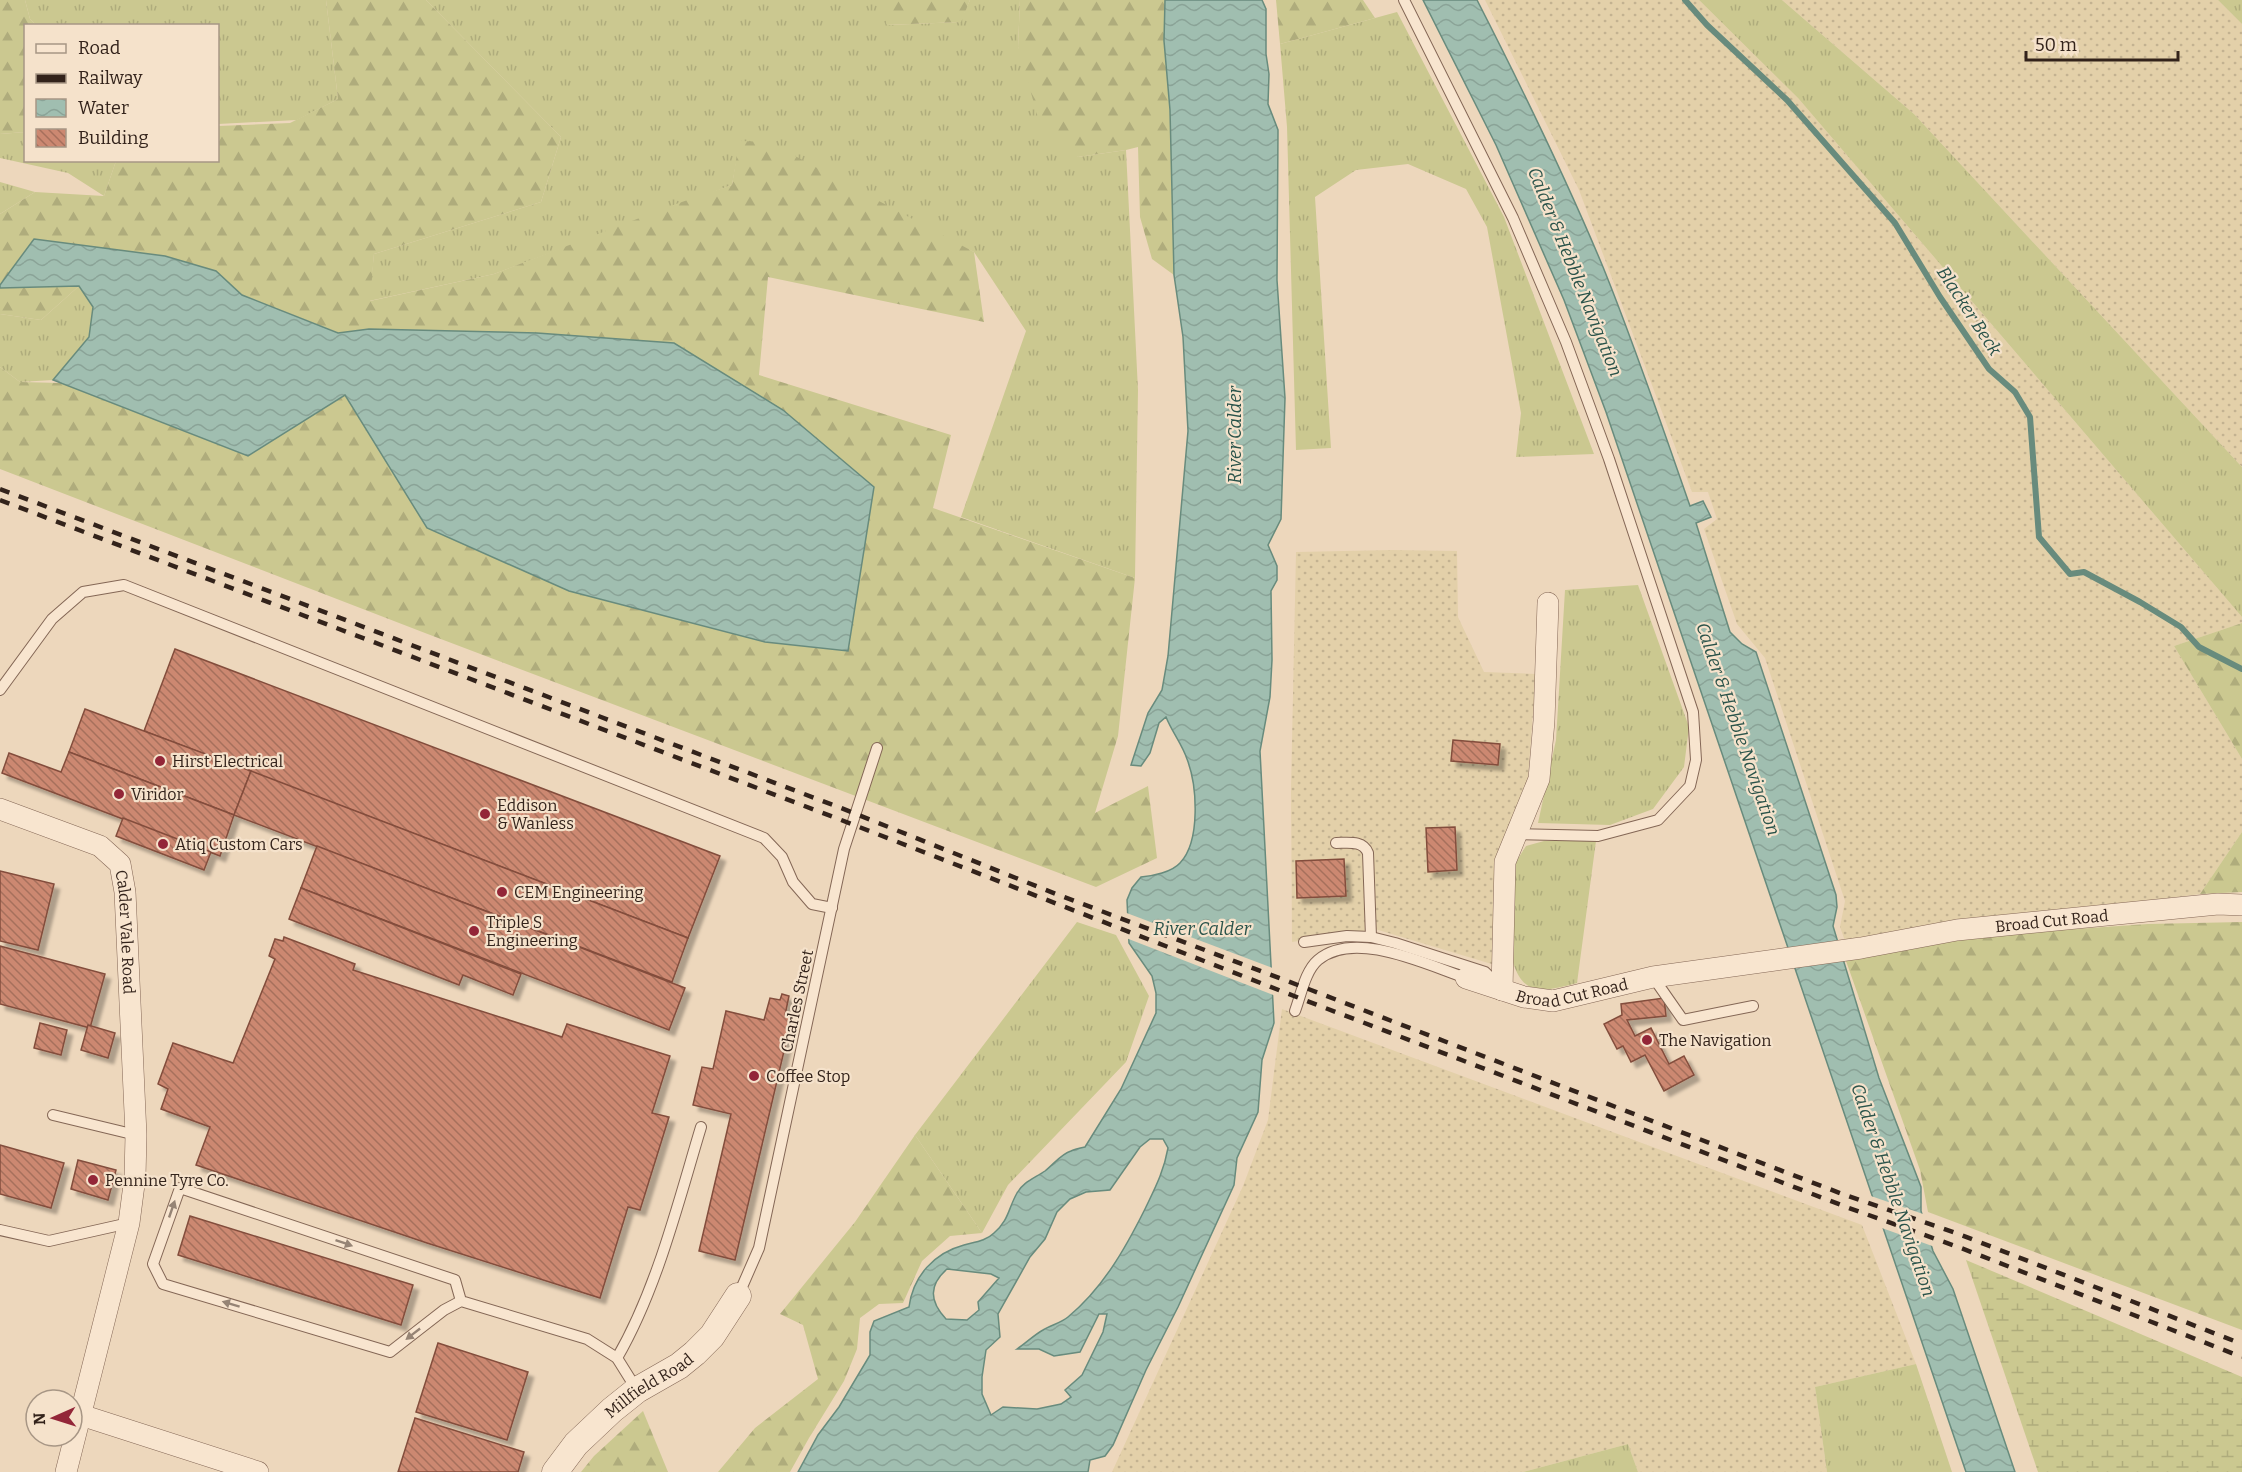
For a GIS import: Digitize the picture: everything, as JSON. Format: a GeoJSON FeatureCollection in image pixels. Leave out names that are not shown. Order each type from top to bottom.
{"type":"FeatureCollection","features":[{"type":"Feature","properties":{"kind":"street"},"geometry":{"type":"LineString","coordinates":[[1502,990],[1505,862],[1539,779],[1544,721],[1548,603]]}},
{"type":"Feature","properties":{"kind":"street","name":"Calder Vale Road"},"geometry":{"type":"LineString","coordinates":[[0,809],[100,846],[120,864],[127,921],[136,1135],[135,1176],[129,1223],[84,1403]]}},
{"type":"Feature","properties":{"kind":"street","name":"Broad Cut Road"},"geometry":{"type":"LineString","coordinates":[[1466,978],[1538,1000],[1553,1001],[1653,977],[1861,948],[1957,930],[2218,904],[2242,905]]}},
{"type":"Feature","properties":{"kind":"street","name":"Millfield Road"},"geometry":{"type":"LineString","coordinates":[[555,1472],[576,1444],[612,1410],[637,1390],[679,1366],[695,1353],[712,1336],[738,1296]]}},
{"type":"Feature","properties":{"kind":"street"},"geometry":{"type":"LineString","coordinates":[[84,1416],[258,1472]]}},
{"type":"Feature","properties":{"kind":"street","name":"Calder Vale Road"},"geometry":{"type":"LineString","coordinates":[[66,1472],[72,1448]]}},
{"type":"Feature","properties":{"kind":"lane"},"geometry":{"type":"LineString","coordinates":[[1404,0],[1513,218],[1566,342],[1609,459],[1694,712],[1696,760],[1690,786],[1658,820],[1598,836],[1516,834]]}},
{"type":"Feature","properties":{"kind":"lane"},"geometry":{"type":"LineString","coordinates":[[0,690],[52,619],[83,592],[124,585],[764,838],[782,857],[793,882],[812,904],[832,908]]}},
{"type":"Feature","properties":{"kind":"lane","name":"Charles Street"},"geometry":{"type":"LineString","coordinates":[[738,1296],[759,1248],[844,849],[877,748]]}},
{"type":"Feature","properties":{"kind":"lane"},"geometry":{"type":"LineString","coordinates":[[1336,843],[1361,844],[1368,853],[1371,937]]}},
{"type":"Feature","properties":{"kind":"lane"},"geometry":{"type":"LineString","coordinates":[[1304,942],[1347,936],[1371,937],[1485,972],[1502,990]]}},
{"type":"Feature","properties":{"kind":"lane"},"geometry":{"type":"LineString","coordinates":[[1295,1011],[1311,968],[1318,960],[1330,953],[1355,946],[1382,950],[1466,978]]}},
{"type":"Feature","properties":{"kind":"lane"},"geometry":{"type":"LineString","coordinates":[[1653,977],[1683,1020],[1753,1006]]}},
{"type":"Feature","properties":{"kind":"lane"},"geometry":{"type":"LineString","coordinates":[[53,1115],[136,1135]]}},
{"type":"Feature","properties":{"kind":"lane"},"geometry":{"type":"LineString","coordinates":[[617,1358],[628,1338],[666,1243],[701,1127]]}},
{"type":"Feature","properties":{"kind":"lane"},"geometry":{"type":"LineString","coordinates":[[461,1301],[455,1280],[180,1188],[153,1264],[163,1284],[390,1352],[444,1310],[461,1301],[587,1339],[617,1358],[637,1390]]}},
{"type":"Feature","properties":{"kind":"lane"},"geometry":{"type":"LineString","coordinates":[[0,1230],[49,1240],[129,1223]]}},
{"type":"Feature","properties":{"kind":"shaded area"},"geometry":{"type":"Polygon","coordinates":[[[1485,0],[1699,0],[1798,98],[2242,617],[2242,623],[2174,646],[2242,759],[2242,832],[2200,894],[1845,941],[1840,927],[1845,901],[1765,658],[1737,624],[1704,529],[1717,519],[1708,492],[1692,492],[1579,190],[1485,0]]]}},
{"type":"Feature","properties":{"kind":"shaded area"},"geometry":{"type":"Polygon","coordinates":[[[1782,0],[2218,0],[2242,24],[2242,467],[1914,114],[1782,0]]]}},
{"type":"Feature","properties":{"kind":"shaded area"},"geometry":{"type":"Polygon","coordinates":[[[1457,551],[1458,617],[1484,672],[1536,674],[1528,778],[1497,859],[1495,965],[1375,929],[1292,942],[1291,790],[1296,552],[1457,551]]]}},
{"type":"Feature","properties":{"kind":"shaded area"},"geometry":{"type":"Polygon","coordinates":[[[1282,1009],[1862,1225],[1916,1364],[1815,1387],[1827,1472],[1638,1472],[1628,1444],[1523,1472],[1112,1472],[1243,1186],[1268,1120],[1282,1009]]]}},
{"type":"Feature","properties":{"kind":"green space"},"geometry":{"type":"Polygon","coordinates":[[[0,0],[25,0],[30,19],[35,24],[24,24],[24,132],[0,134],[0,0]]]}},
{"type":"Feature","properties":{"kind":"green space"},"geometry":{"type":"Polygon","coordinates":[[[25,0],[326,0],[338,99],[297,120],[219,124],[219,24],[35,24],[30,19],[25,0]]]}},
{"type":"Feature","properties":{"kind":"green space"},"geometry":{"type":"Polygon","coordinates":[[[326,0],[426,0],[561,137],[541,202],[374,254],[370,301],[494,274],[676,204],[732,185],[739,141],[769,142],[974,252],[984,322],[768,277],[759,375],[951,435],[933,508],[1135,578],[1118,736],[1095,813],[1148,786],[1157,858],[1096,887],[0,469],[0,367],[20,382],[61,383],[248,456],[345,395],[428,528],[569,591],[765,642],[848,651],[674,343],[537,333],[369,329],[339,333],[242,295],[216,271],[165,256],[34,239],[0,285],[0,214],[35,192],[104,196],[116,162],[219,162],[219,126],[290,123],[338,99],[326,0]]]}},
{"type":"Feature","properties":{"kind":"green space"},"geometry":{"type":"Polygon","coordinates":[[[426,0],[887,0],[887,25],[960,22],[970,0],[1020,0],[1018,47],[1078,157],[1126,150],[1138,390],[1135,578],[961,517],[1026,331],[974,252],[740,141],[732,185],[494,274],[369,301],[374,254],[541,202],[561,137],[426,0]]]}},
{"type":"Feature","properties":{"kind":"green space"},"geometry":{"type":"Polygon","coordinates":[[[887,0],[970,0],[961,22],[886,25],[887,0]]]}},
{"type":"Feature","properties":{"kind":"green space"},"geometry":{"type":"Polygon","coordinates":[[[1020,0],[1165,0],[1164,41],[1170,110],[1174,275],[1152,259],[1140,217],[1138,147],[1078,157],[1041,128],[1018,47],[1020,0]]]}},
{"type":"Feature","properties":{"kind":"green space"},"geometry":{"type":"Polygon","coordinates":[[[1276,0],[1363,0],[1375,18],[1280,44],[1276,0]]]}},
{"type":"Feature","properties":{"kind":"green space"},"geometry":{"type":"Polygon","coordinates":[[[1699,0],[1782,0],[1914,114],[2242,467],[2242,617],[1798,98],[1699,0]]]}},
{"type":"Feature","properties":{"kind":"green space"},"geometry":{"type":"Polygon","coordinates":[[[2218,0],[2242,0],[2242,24],[2218,0]]]}},
{"type":"Feature","properties":{"kind":"green space"},"geometry":{"type":"Polygon","coordinates":[[[1397,12],[1504,217],[1594,454],[1516,457],[1521,413],[1487,227],[1466,189],[1408,164],[1356,170],[1315,197],[1331,448],[1296,450],[1287,127],[1280,44],[1397,12]]]}},
{"type":"Feature","properties":{"kind":"green space"},"geometry":{"type":"Polygon","coordinates":[[[24,132],[24,162],[116,162],[104,196],[68,173],[0,158],[0,134],[24,132]]]}},
{"type":"Feature","properties":{"kind":"green space"},"geometry":{"type":"Polygon","coordinates":[[[0,182],[35,192],[0,214],[0,182]]]}},
{"type":"Feature","properties":{"kind":"green space"},"geometry":{"type":"Polygon","coordinates":[[[79,286],[93,307],[89,337],[53,380],[20,382],[0,367],[0,314],[41,320],[79,286]]]}},
{"type":"Feature","properties":{"kind":"green space"},"geometry":{"type":"Polygon","coordinates":[[[79,286],[41,320],[0,314],[0,288],[79,286]]]}},
{"type":"Feature","properties":{"kind":"green space"},"geometry":{"type":"Polygon","coordinates":[[[1638,585],[1689,727],[1684,767],[1653,809],[1610,825],[1538,823],[1556,740],[1565,590],[1638,585]]]}},
{"type":"Feature","properties":{"kind":"green space"},"geometry":{"type":"Polygon","coordinates":[[[2242,623],[2242,759],[2174,646],[2242,623]]]}},
{"type":"Feature","properties":{"kind":"green space"},"geometry":{"type":"Polygon","coordinates":[[[2242,832],[2242,892],[2200,894],[2242,832]]]}},
{"type":"Feature","properties":{"kind":"green space"},"geometry":{"type":"Polygon","coordinates":[[[1544,841],[1596,841],[1577,983],[1537,989],[1522,981],[1512,959],[1514,865],[1526,846],[1544,841]]]}},
{"type":"Feature","properties":{"kind":"green space"},"geometry":{"type":"Polygon","coordinates":[[[1077,922],[1116,935],[1149,996],[1126,1062],[1008,1185],[982,1233],[915,1135],[1077,922]]]}},
{"type":"Feature","properties":{"kind":"green space"},"geometry":{"type":"Polygon","coordinates":[[[2242,922],[2242,1330],[1928,1212],[1920,1170],[1846,961],[1962,937],[2148,924],[2242,922]]]}},
{"type":"Feature","properties":{"kind":"green space"},"geometry":{"type":"Polygon","coordinates":[[[915,1135],[982,1233],[950,1236],[922,1261],[903,1303],[879,1304],[860,1318],[857,1349],[844,1381],[790,1472],[718,1472],[755,1428],[818,1379],[803,1325],[780,1314],[855,1222],[915,1135]]]}},
{"type":"Feature","properties":{"kind":"green space"},"geometry":{"type":"Polygon","coordinates":[[[1966,1260],[2242,1377],[2242,1472],[2038,1472],[1966,1260]]]}},
{"type":"Feature","properties":{"kind":"green space"},"geometry":{"type":"Polygon","coordinates":[[[1916,1364],[1952,1472],[1827,1472],[1815,1387],[1916,1364]]]}},
{"type":"Feature","properties":{"kind":"green space"},"geometry":{"type":"Polygon","coordinates":[[[643,1411],[668,1472],[581,1472],[594,1456],[643,1411]]]}},
{"type":"Feature","properties":{"kind":"green space"},"geometry":{"type":"Polygon","coordinates":[[[1628,1444],[1638,1472],[1523,1472],[1628,1444]]]}},
{"type":"Feature","properties":{"kind":"water","name":"River Calder"},"geometry":{"type":"Polygon","coordinates":[[[1165,0],[1262,0],[1266,9],[1268,104],[1278,130],[1277,280],[1285,398],[1281,519],[1268,545],[1277,566],[1277,580],[1271,591],[1270,697],[1260,751],[1274,1023],[1262,1060],[1258,1112],[1237,1158],[1234,1185],[1113,1445],[1105,1456],[1090,1460],[1088,1472],[798,1472],[818,1435],[839,1407],[870,1355],[870,1332],[874,1321],[909,1307],[915,1285],[934,1260],[953,1249],[991,1236],[1003,1224],[1022,1186],[1045,1171],[1064,1154],[1085,1147],[1121,1089],[1156,1013],[1156,993],[1152,976],[1129,943],[1127,900],[1132,888],[1141,877],[1157,875],[1180,863],[1191,841],[1195,813],[1190,770],[1185,754],[1166,717],[1159,723],[1150,753],[1141,766],[1131,765],[1148,713],[1162,690],[1168,656],[1188,431],[1183,337],[1174,275],[1170,110],[1164,41],[1165,0]],[[1150,1139],[1140,1147],[1110,1190],[1086,1192],[1070,1199],[1057,1212],[1045,1239],[1030,1257],[998,1314],[1000,1337],[986,1350],[982,1394],[991,1415],[1003,1407],[1037,1409],[1061,1404],[1071,1397],[1065,1390],[1082,1375],[1103,1332],[1107,1314],[1099,1314],[1080,1352],[1054,1356],[1039,1349],[1017,1349],[1046,1328],[1065,1319],[1081,1306],[1121,1253],[1162,1172],[1168,1148],[1163,1139],[1150,1139]],[[947,1269],[934,1287],[936,1306],[946,1319],[967,1320],[979,1310],[978,1302],[999,1278],[991,1274],[947,1269]]]}},
{"type":"Feature","properties":{"kind":"water","name":"Calder & Hebble Navigation"},"geometry":{"type":"Polygon","coordinates":[[[1423,0],[1477,0],[1543,132],[1603,267],[1690,506],[1703,501],[1711,517],[1696,523],[1730,632],[1742,644],[1756,652],[1836,895],[1837,907],[1833,926],[1879,1078],[1921,1187],[1921,1211],[1933,1251],[1953,1289],[2015,1472],[1966,1472],[1606,412],[1564,300],[1496,145],[1423,0]]]}},
{"type":"Feature","properties":{"kind":"water"},"geometry":{"type":"Polygon","coordinates":[[[34,239],[165,256],[216,271],[242,295],[338,333],[369,329],[537,333],[674,343],[783,410],[874,487],[848,651],[765,642],[569,591],[427,528],[345,395],[248,456],[53,380],[89,337],[93,307],[79,286],[0,288],[34,239]]]}},
{"type":"Feature","properties":{"kind":"pier"},"geometry":{"type":"Polygon","coordinates":[[[1124,912],[1275,969],[1276,996],[1126,938],[1124,912]]]}},
{"type":"Feature","properties":{"kind":"pier"},"geometry":{"type":"Polygon","coordinates":[[[1868,1195],[1926,1215],[1935,1247],[1879,1227],[1868,1195]]]}},
{"type":"Feature","properties":{"kind":"building","name":"Eddison & Wanless"},"geometry":{"type":"Polygon","coordinates":[[[175,649],[720,856],[688,938],[144,731],[175,649]]]}},
{"type":"Feature","properties":{"kind":"building","name":"Hirst Electrical"},"geometry":{"type":"Polygon","coordinates":[[[85,709],[251,771],[234,815],[69,752],[85,709]]]}},
{"type":"Feature","properties":{"kind":"building"},"geometry":{"type":"Polygon","coordinates":[[[1453,740],[1500,744],[1498,765],[1451,761],[1453,740]]]}},
{"type":"Feature","properties":{"kind":"building","name":"Viridor"},"geometry":{"type":"Polygon","coordinates":[[[69,752],[234,815],[220,856],[2,773],[9,753],[61,772],[69,752]]]}},
{"type":"Feature","properties":{"kind":"building","name":"CEM Engineering"},"geometry":{"type":"Polygon","coordinates":[[[251,771],[688,938],[672,982],[234,815],[251,771]]]}},
{"type":"Feature","properties":{"kind":"building","name":"Atiq Custom Cars"},"geometry":{"type":"Polygon","coordinates":[[[123,818],[211,852],[204,870],[116,836],[123,818]]]}},
{"type":"Feature","properties":{"kind":"building"},"geometry":{"type":"Polygon","coordinates":[[[1455,827],[1457,870],[1428,872],[1426,828],[1455,827]]]}},
{"type":"Feature","properties":{"kind":"building","name":"Triple S Engineering"},"geometry":{"type":"Polygon","coordinates":[[[317,846],[685,988],[669,1030],[301,888],[317,846]]]}},
{"type":"Feature","properties":{"kind":"building"},"geometry":{"type":"Polygon","coordinates":[[[1344,859],[1346,896],[1297,898],[1296,861],[1344,859]]]}},
{"type":"Feature","properties":{"kind":"building"},"geometry":{"type":"Polygon","coordinates":[[[0,871],[54,884],[38,950],[0,941],[0,871]]]}},
{"type":"Feature","properties":{"kind":"building","name":"Triple S Engineering"},"geometry":{"type":"Polygon","coordinates":[[[301,888],[521,974],[513,995],[463,975],[459,985],[289,919],[301,888]]]}},
{"type":"Feature","properties":{"kind":"building"},"geometry":{"type":"Polygon","coordinates":[[[284,937],[355,964],[353,970],[562,1037],[567,1024],[670,1056],[652,1113],[669,1117],[640,1210],[628,1207],[600,1298],[427,1243],[196,1165],[210,1127],[161,1109],[168,1089],[158,1084],[173,1043],[233,1063],[275,959],[269,956],[275,939],[283,941],[284,937]]]}},
{"type":"Feature","properties":{"kind":"building"},"geometry":{"type":"Polygon","coordinates":[[[0,946],[105,974],[90,1028],[0,1004],[0,946]]]}},
{"type":"Feature","properties":{"kind":"building"},"geometry":{"type":"Polygon","coordinates":[[[782,994],[789,996],[785,1015],[792,1017],[735,1260],[699,1251],[731,1114],[693,1105],[702,1067],[713,1069],[726,1011],[764,1020],[770,998],[780,1000],[782,994]]]}},
{"type":"Feature","properties":{"kind":"building"},"geometry":{"type":"Polygon","coordinates":[[[1664,998],[1666,1016],[1627,1020],[1635,1036],[1651,1028],[1669,1064],[1684,1056],[1694,1075],[1664,1091],[1645,1055],[1631,1062],[1623,1046],[1617,1049],[1604,1024],[1622,1015],[1621,1004],[1664,998]]]}},
{"type":"Feature","properties":{"kind":"building"},"geometry":{"type":"Polygon","coordinates":[[[40,1023],[67,1030],[61,1055],[34,1048],[40,1023]]]}},
{"type":"Feature","properties":{"kind":"building"},"geometry":{"type":"Polygon","coordinates":[[[88,1025],[115,1033],[108,1058],[81,1050],[88,1025]]]}},
{"type":"Feature","properties":{"kind":"building"},"geometry":{"type":"Polygon","coordinates":[[[0,1145],[64,1163],[51,1208],[0,1194],[0,1145]]]}},
{"type":"Feature","properties":{"kind":"building","name":"Pennine Tyre Co."},"geometry":{"type":"Polygon","coordinates":[[[78,1160],[116,1170],[108,1200],[71,1189],[78,1160]]]}},
{"type":"Feature","properties":{"kind":"building"},"geometry":{"type":"Polygon","coordinates":[[[190,1216],[413,1285],[401,1325],[178,1255],[190,1216]]]}},
{"type":"Feature","properties":{"kind":"building"},"geometry":{"type":"Polygon","coordinates":[[[438,1343],[528,1372],[507,1440],[416,1412],[438,1343]]]}},
{"type":"Feature","properties":{"kind":"building"},"geometry":{"type":"Polygon","coordinates":[[[415,1418],[524,1452],[518,1472],[398,1472],[415,1418]]]}},
{"type":"Feature","properties":{"kind":"waterway","name":"Blacker Beck"},"geometry":{"type":"LineString","coordinates":[[1685,0],[1707,25],[1787,100],[1895,223],[1940,297],[1989,369],[2015,392],[2030,417],[2039,537],[2070,574],[2084,572],[2140,602],[2181,627],[2199,647],[2242,669]]}},
{"type":"Feature","properties":{"kind":"railway"},"geometry":{"type":"LineString","coordinates":[[0,489],[841,808],[1056,894],[1845,1195],[1956,1233],[2242,1344]]}},
{"type":"Feature","properties":{"kind":"railway"},"geometry":{"type":"LineString","coordinates":[[0,500],[2242,1357]]}},
{"type":"Feature","properties":{"kind":"place","name":"Hirst Electrical"},"geometry":{"type":"Point","coordinates":[160,761]}},
{"type":"Feature","properties":{"kind":"place","name":"Viridor"},"geometry":{"type":"Point","coordinates":[119,794]}},
{"type":"Feature","properties":{"kind":"place","name":"Eddison & Wanless"},"geometry":{"type":"Point","coordinates":[485,814]}},
{"type":"Feature","properties":{"kind":"place","name":"Atiq Custom Cars"},"geometry":{"type":"Point","coordinates":[163,844]}},
{"type":"Feature","properties":{"kind":"place","name":"CEM Engineering"},"geometry":{"type":"Point","coordinates":[502,892]}},
{"type":"Feature","properties":{"kind":"place","name":"Triple S Engineering"},"geometry":{"type":"Point","coordinates":[474,931]}},
{"type":"Feature","properties":{"kind":"place","name":"The Navigation"},"geometry":{"type":"Point","coordinates":[1647,1040]}},
{"type":"Feature","properties":{"kind":"place","name":"Coffee Stop"},"geometry":{"type":"Point","coordinates":[754,1076]}},
{"type":"Feature","properties":{"kind":"place","name":"Pennine Tyre Co."},"geometry":{"type":"Point","coordinates":[93,1180]}}]}
